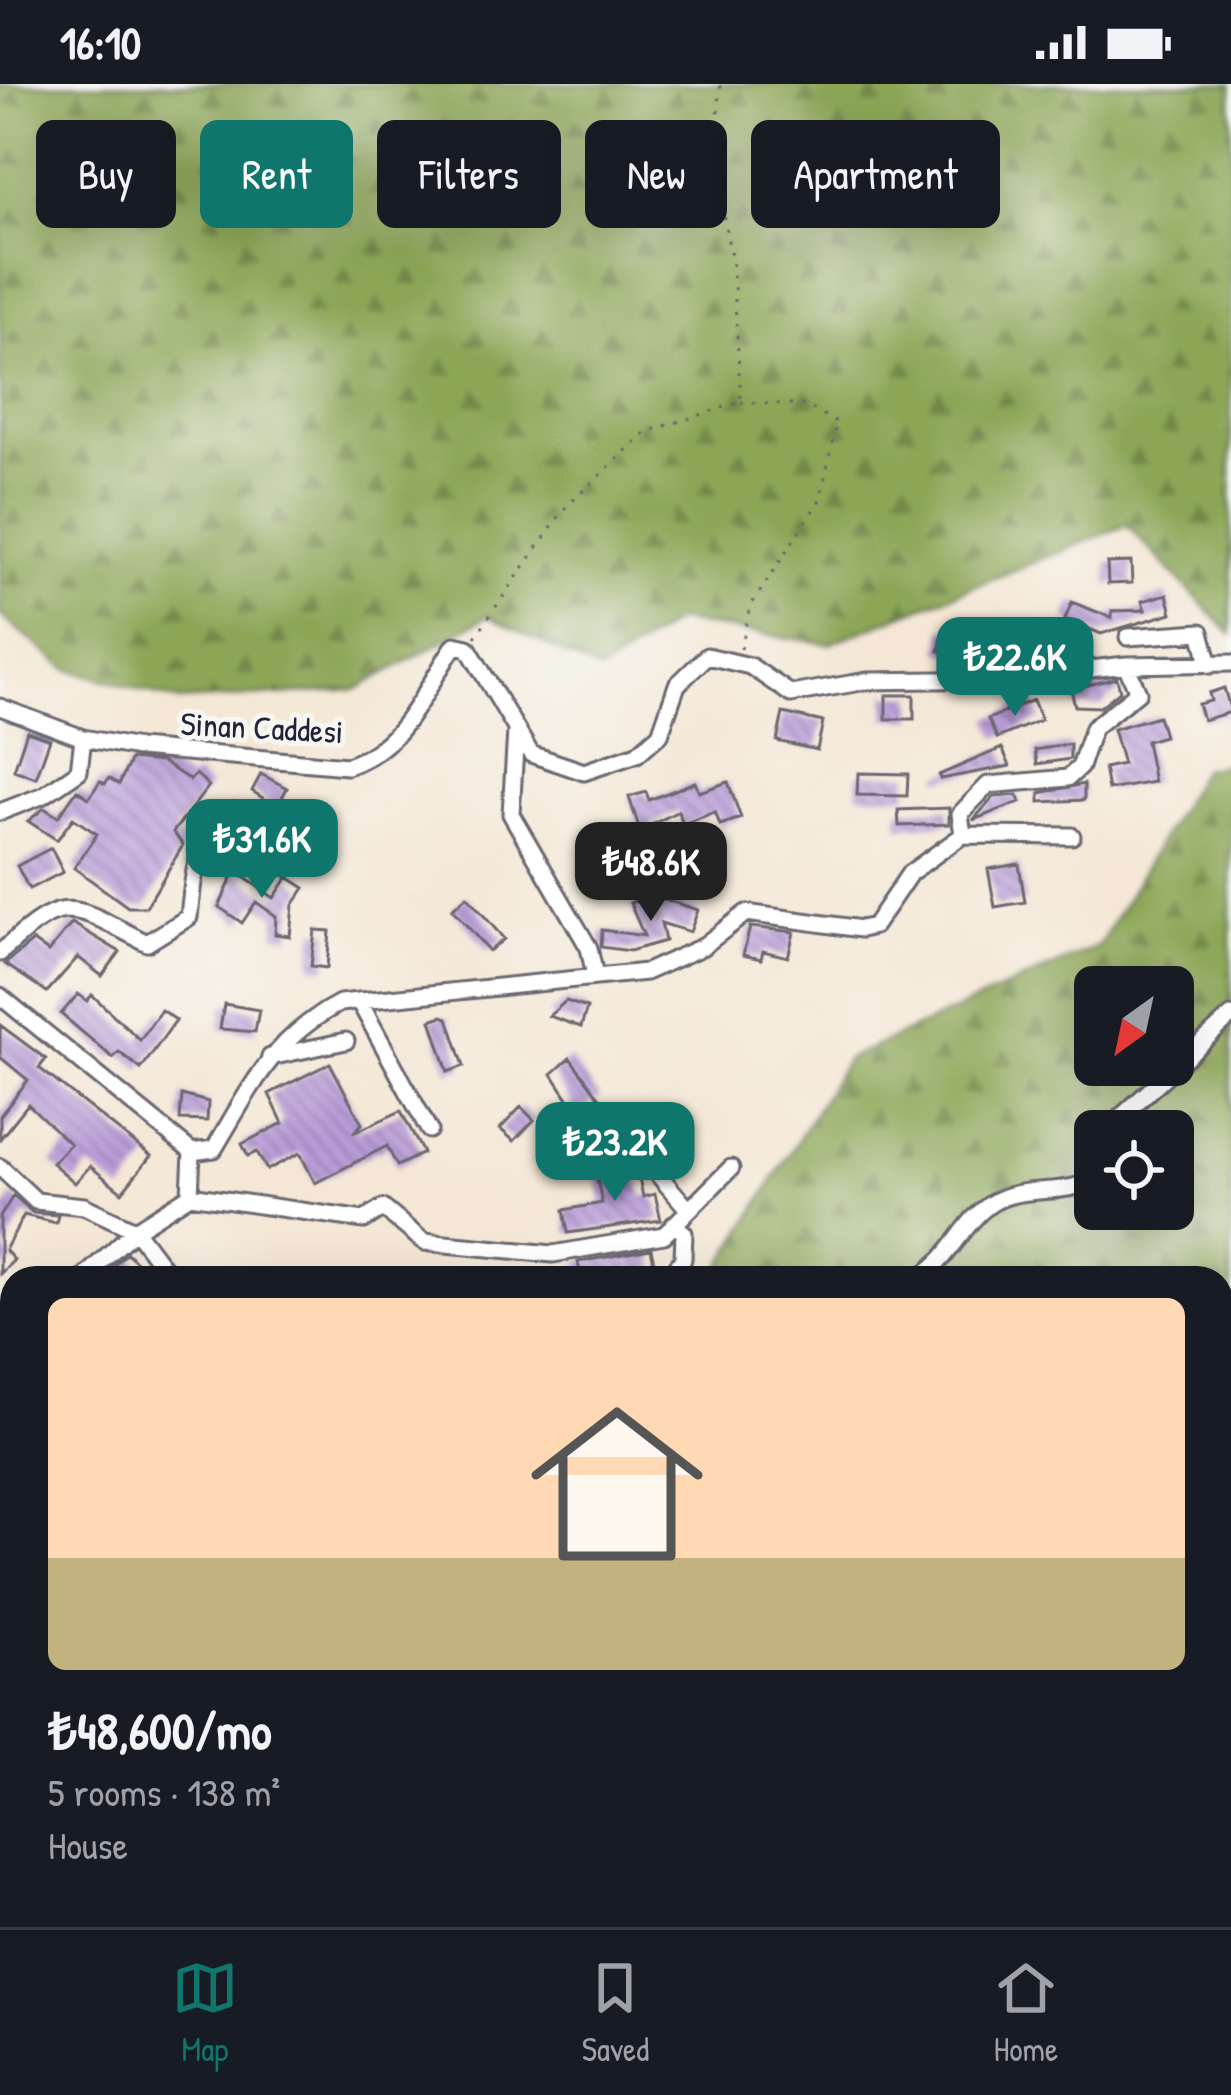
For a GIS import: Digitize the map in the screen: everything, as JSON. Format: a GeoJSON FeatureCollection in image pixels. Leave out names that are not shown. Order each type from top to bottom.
{"type":"FeatureCollection","features":[{"type":"Feature","properties":{"kind":"street"},"geometry":{"type":"LineString","coordinates":[[1129,637],[1201,632],[1210,665]]}},
{"type":"Feature","properties":{"kind":"street","name":"Sinan Caddesi"},"geometry":{"type":"LineString","coordinates":[[0,707],[83,738],[347,766],[374,757],[393,742],[455,645],[468,648]]}},
{"type":"Feature","properties":{"kind":"street"},"geometry":{"type":"LineString","coordinates":[[468,648],[531,754],[584,772],[637,754],[660,734],[677,685],[707,656],[738,663],[791,694],[867,681],[1002,680],[1126,665],[1231,663]]}},
{"type":"Feature","properties":{"kind":"street"},"geometry":{"type":"LineString","coordinates":[[963,835],[960,814],[988,784],[1068,778],[1080,767],[1093,728],[1138,692],[1126,665]]}},
{"type":"Feature","properties":{"kind":"street"},"geometry":{"type":"LineString","coordinates":[[516,731],[511,814],[589,948],[595,976]]}},
{"type":"Feature","properties":{"kind":"street"},"geometry":{"type":"LineString","coordinates":[[0,812],[44,795],[79,771],[83,738]]}},
{"type":"Feature","properties":{"kind":"street"},"geometry":{"type":"LineString","coordinates":[[0,953],[59,907],[87,913],[147,943],[181,925],[189,917],[197,850],[215,824],[233,811]]}},
{"type":"Feature","properties":{"kind":"street"},"geometry":{"type":"LineString","coordinates":[[0,995],[192,1152],[214,1149],[270,1057],[304,1022],[340,1003],[646,972],[702,947],[746,913],[861,929],[874,926],[910,873],[963,835],[1072,836]]}},
{"type":"Feature","properties":{"kind":"street"},"geometry":{"type":"LineString","coordinates":[[359,1001],[429,1130]]}},
{"type":"Feature","properties":{"kind":"street"},"geometry":{"type":"LineString","coordinates":[[1128,1110],[1231,1016]]}},
{"type":"Feature","properties":{"kind":"street"},"geometry":{"type":"LineString","coordinates":[[270,1057],[346,1041]]}},
{"type":"Feature","properties":{"kind":"street"},"geometry":{"type":"LineString","coordinates":[[555,1134],[576,1156],[637,1150],[688,1209]]}},
{"type":"Feature","properties":{"kind":"street"},"geometry":{"type":"LineString","coordinates":[[190,1195],[192,1152]]}},
{"type":"Feature","properties":{"kind":"street"},"geometry":{"type":"LineString","coordinates":[[0,1167],[36,1202],[84,1205],[135,1230],[162,1266]]}},
{"type":"Feature","properties":{"kind":"street"},"geometry":{"type":"LineString","coordinates":[[96,1266],[135,1230],[190,1195],[364,1220],[383,1208],[424,1242],[553,1254],[664,1235],[731,1168]]}},
{"type":"Feature","properties":{"kind":"street"},"geometry":{"type":"LineString","coordinates":[[938,1266],[996,1200],[1074,1189]]}},
{"type":"Feature","properties":{"kind":"street"},"geometry":{"type":"LineString","coordinates":[[674,1224],[684,1233],[683,1259],[677,1266]]}},
{"type":"Feature","properties":{"kind":"path"},"geometry":{"type":"LineString","coordinates":[[722,84],[713,157],[733,268],[741,402]]}},
{"type":"Feature","properties":{"kind":"path"},"geometry":{"type":"LineString","coordinates":[[468,648],[565,508],[646,432],[741,402],[804,405],[837,422],[820,500],[750,607],[738,663]]}},
{"type":"Feature","properties":{"kind":"green space"},"geometry":{"type":"Polygon","coordinates":[[[0,84],[1231,84],[1231,634],[1127,525],[829,644],[676,621],[600,672],[488,616],[355,690],[179,701],[67,669],[0,615],[0,84]]]}},
{"type":"Feature","properties":{"kind":"green space"},"geometry":{"type":"Polygon","coordinates":[[[1231,763],[1231,1266],[721,1266],[847,1059],[1099,946],[1202,769],[1231,763]]]}},
{"type":"Feature","properties":{"kind":"building"},"geometry":{"type":"Polygon","coordinates":[[[1131,562],[1132,583],[1108,584],[1107,563],[1131,562]]]}},
{"type":"Feature","properties":{"kind":"building"},"geometry":{"type":"Polygon","coordinates":[[[1167,594],[1172,613],[1101,634],[1065,619],[1072,602],[1112,618],[1112,611],[1145,610],[1142,601],[1167,594]]]}},
{"type":"Feature","properties":{"kind":"building"},"geometry":{"type":"Polygon","coordinates":[[[944,629],[977,636],[972,659],[939,651],[944,629]]]}},
{"type":"Feature","properties":{"kind":"building"},"geometry":{"type":"Polygon","coordinates":[[[1117,678],[1120,691],[1100,707],[1075,706],[1071,689],[1117,678]]]}},
{"type":"Feature","properties":{"kind":"building"},"geometry":{"type":"Polygon","coordinates":[[[1224,688],[1231,712],[1203,720],[1198,704],[1211,701],[1209,693],[1224,688]]]}},
{"type":"Feature","properties":{"kind":"building"},"geometry":{"type":"Polygon","coordinates":[[[886,695],[914,695],[914,719],[886,719],[886,695]]]}},
{"type":"Feature","properties":{"kind":"building"},"geometry":{"type":"Polygon","coordinates":[[[1033,700],[1041,720],[997,738],[988,719],[1033,700]]]}},
{"type":"Feature","properties":{"kind":"building"},"geometry":{"type":"Polygon","coordinates":[[[783,713],[823,722],[817,750],[777,741],[783,713]]]}},
{"type":"Feature","properties":{"kind":"building"},"geometry":{"type":"Polygon","coordinates":[[[1158,716],[1164,736],[1146,741],[1154,782],[1108,790],[1104,768],[1123,764],[1113,729],[1158,716]]]}},
{"type":"Feature","properties":{"kind":"building"},"geometry":{"type":"Polygon","coordinates":[[[27,731],[50,739],[36,778],[14,770],[27,731]]]}},
{"type":"Feature","properties":{"kind":"building"},"geometry":{"type":"Polygon","coordinates":[[[1070,744],[1070,759],[1037,764],[1035,750],[1070,744]]]}},
{"type":"Feature","properties":{"kind":"building"},"geometry":{"type":"Polygon","coordinates":[[[1002,748],[1010,766],[940,779],[939,775],[1002,748]]]}},
{"type":"Feature","properties":{"kind":"building"},"geometry":{"type":"Polygon","coordinates":[[[131,759],[162,762],[190,780],[196,774],[209,786],[173,832],[183,845],[146,907],[128,907],[74,868],[97,834],[73,818],[57,840],[28,821],[44,808],[58,817],[77,790],[89,798],[100,781],[105,784],[109,778],[119,784],[131,759]]]}},
{"type":"Feature","properties":{"kind":"building"},"geometry":{"type":"Polygon","coordinates":[[[858,773],[908,774],[907,796],[857,795],[858,773]]]}},
{"type":"Feature","properties":{"kind":"building"},"geometry":{"type":"Polygon","coordinates":[[[261,774],[287,788],[277,807],[252,791],[261,774]]]}},
{"type":"Feature","properties":{"kind":"building"},"geometry":{"type":"Polygon","coordinates":[[[695,782],[699,792],[728,782],[741,818],[720,825],[715,812],[683,824],[678,811],[640,831],[629,797],[646,792],[649,800],[695,782]]]}},
{"type":"Feature","properties":{"kind":"building"},"geometry":{"type":"Polygon","coordinates":[[[1084,784],[1084,800],[1040,802],[1040,793],[1084,784]]]}},
{"type":"Feature","properties":{"kind":"building"},"geometry":{"type":"Polygon","coordinates":[[[1017,795],[1020,802],[973,820],[994,797],[1017,795]]]}},
{"type":"Feature","properties":{"kind":"building"},"geometry":{"type":"Polygon","coordinates":[[[949,808],[949,824],[899,826],[898,810],[949,808]]]}},
{"type":"Feature","properties":{"kind":"building"},"geometry":{"type":"Polygon","coordinates":[[[230,829],[251,843],[241,860],[219,846],[230,829]]]}},
{"type":"Feature","properties":{"kind":"building"},"geometry":{"type":"Polygon","coordinates":[[[51,848],[63,872],[29,889],[17,866],[51,848]]]}},
{"type":"Feature","properties":{"kind":"building"},"geometry":{"type":"Polygon","coordinates":[[[1019,864],[1025,902],[995,907],[988,869],[1019,864]]]}},
{"type":"Feature","properties":{"kind":"building"},"geometry":{"type":"Polygon","coordinates":[[[235,871],[274,898],[288,877],[305,888],[293,905],[290,936],[275,934],[276,916],[256,902],[242,923],[219,907],[235,871]]]}},
{"type":"Feature","properties":{"kind":"building"},"geometry":{"type":"Polygon","coordinates":[[[651,895],[698,910],[690,932],[661,923],[665,941],[630,951],[601,947],[602,930],[644,936],[630,903],[651,895]]]}},
{"type":"Feature","properties":{"kind":"building"},"geometry":{"type":"Polygon","coordinates":[[[467,896],[504,939],[489,951],[452,909],[467,896]]]}},
{"type":"Feature","properties":{"kind":"building"},"geometry":{"type":"Polygon","coordinates":[[[72,923],[120,952],[102,976],[78,957],[47,992],[5,964],[33,941],[48,952],[72,923]]]}},
{"type":"Feature","properties":{"kind":"building"},"geometry":{"type":"Polygon","coordinates":[[[750,927],[794,932],[788,957],[763,951],[761,959],[743,955],[750,927]]]}},
{"type":"Feature","properties":{"kind":"building"},"geometry":{"type":"Polygon","coordinates":[[[315,930],[330,931],[327,968],[311,966],[315,930]]]}},
{"type":"Feature","properties":{"kind":"building"},"geometry":{"type":"Polygon","coordinates":[[[78,994],[87,1001],[92,995],[140,1040],[161,1010],[176,1020],[141,1069],[119,1052],[113,1058],[61,1014],[78,994]]]}},
{"type":"Feature","properties":{"kind":"building"},"geometry":{"type":"Polygon","coordinates":[[[566,1001],[587,1008],[581,1027],[549,1016],[566,1001]]]}},
{"type":"Feature","properties":{"kind":"building"},"geometry":{"type":"Polygon","coordinates":[[[224,1004],[259,1010],[255,1032],[220,1029],[224,1004]]]}},
{"type":"Feature","properties":{"kind":"building"},"geometry":{"type":"Polygon","coordinates":[[[448,1018],[464,1066],[448,1072],[431,1020],[448,1018]]]}},
{"type":"Feature","properties":{"kind":"building"},"geometry":{"type":"Polygon","coordinates":[[[0,1025],[46,1059],[39,1068],[151,1156],[122,1192],[90,1166],[75,1183],[52,1163],[70,1144],[28,1104],[0,1139],[0,1116],[28,1080],[0,1057],[0,1025]]]}},
{"type":"Feature","properties":{"kind":"building"},"geometry":{"type":"Polygon","coordinates":[[[570,1058],[600,1098],[577,1112],[552,1074],[570,1058]]]}},
{"type":"Feature","properties":{"kind":"building"},"geometry":{"type":"Polygon","coordinates":[[[330,1063],[362,1124],[353,1133],[401,1111],[423,1153],[397,1166],[387,1146],[315,1183],[300,1153],[267,1170],[257,1152],[248,1156],[242,1144],[283,1123],[269,1094],[330,1063]]]}},
{"type":"Feature","properties":{"kind":"building"},"geometry":{"type":"Polygon","coordinates":[[[182,1095],[208,1102],[207,1121],[180,1120],[182,1095]]]}},
{"type":"Feature","properties":{"kind":"building"},"geometry":{"type":"Polygon","coordinates":[[[521,1107],[534,1120],[514,1141],[500,1129],[521,1107]]]}},
{"type":"Feature","properties":{"kind":"building"},"geometry":{"type":"Polygon","coordinates":[[[637,1168],[643,1197],[655,1194],[661,1220],[568,1233],[564,1210],[602,1203],[596,1175],[637,1168]]]}},
{"type":"Feature","properties":{"kind":"building"},"geometry":{"type":"Polygon","coordinates":[[[13,1196],[33,1213],[58,1215],[56,1223],[24,1215],[5,1250],[14,1260],[8,1266],[0,1266],[0,1217],[13,1196]]]}},
{"type":"Feature","properties":{"kind":"building"},"geometry":{"type":"Polygon","coordinates":[[[651,1249],[655,1266],[579,1266],[578,1262],[651,1249]]]}},
{"type":"Feature","properties":{"kind":"building"},"geometry":{"type":"Polygon","coordinates":[[[127,1253],[140,1266],[113,1266],[127,1253]]]}}]}
